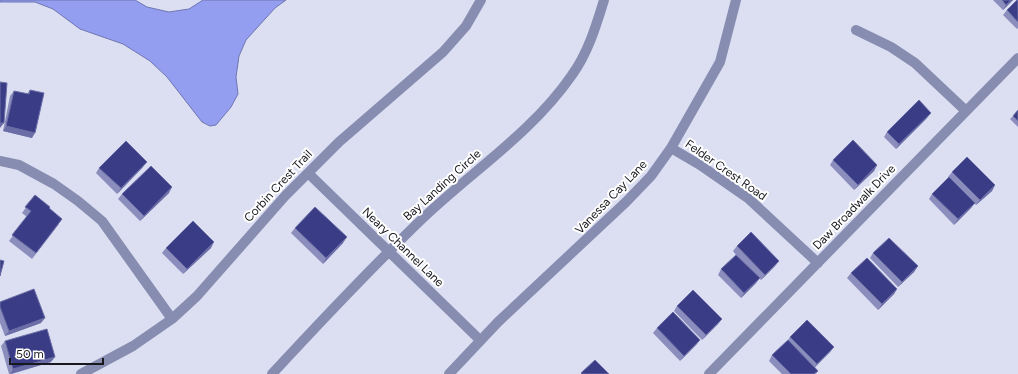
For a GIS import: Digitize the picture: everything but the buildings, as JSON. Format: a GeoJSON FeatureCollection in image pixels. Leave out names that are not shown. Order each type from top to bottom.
{"type":"FeatureCollection","features":[{"type":"Feature","properties":{"kind":"street","name":"Corbin Crest Trail"},"geometry":{"type":"LineString","coordinates":[[81,374],[133,346],[172,319],[197,296],[285,196],[339,142],[442,52],[466,26],[481,0]]}},
{"type":"Feature","properties":{"kind":"street","name":"Bay Landing Circle"},"geometry":{"type":"LineString","coordinates":[[272,374],[423,218],[520,134],[546,109],[577,67],[591,39],[604,0]]}},
{"type":"Feature","properties":{"kind":"street","name":"Vanessa Cay Lane"},"geometry":{"type":"LineString","coordinates":[[449,374],[480,340],[626,202],[651,176],[671,148],[720,62],[736,0]]}},
{"type":"Feature","properties":{"kind":"street"},"geometry":{"type":"LineString","coordinates":[[856,30],[891,47],[915,63],[966,111]]}},
{"type":"Feature","properties":{"kind":"street","name":"Daw Broadwalk Drive"},"geometry":{"type":"LineString","coordinates":[[709,374],[1018,58]]}},
{"type":"Feature","properties":{"kind":"street","name":"Felder Crest Road"},"geometry":{"type":"LineString","coordinates":[[671,148],[700,165],[749,199],[818,263]]}},
{"type":"Feature","properties":{"kind":"street"},"geometry":{"type":"LineString","coordinates":[[0,161],[19,165],[54,184],[102,221],[172,319]]}},
{"type":"Feature","properties":{"kind":"street","name":"Neary Channel Lane"},"geometry":{"type":"LineString","coordinates":[[308,173],[480,340]]}},
{"type":"Feature","properties":{"kind":"water"},"geometry":{"type":"Polygon","coordinates":[[[0,0],[135,0],[147,7],[169,12],[189,9],[203,0],[286,0],[275,8],[246,40],[239,56],[236,77],[238,94],[231,107],[216,125],[210,126],[202,122],[167,77],[150,61],[123,44],[80,29],[53,9],[35,2],[0,2],[0,0]]]}}]}
